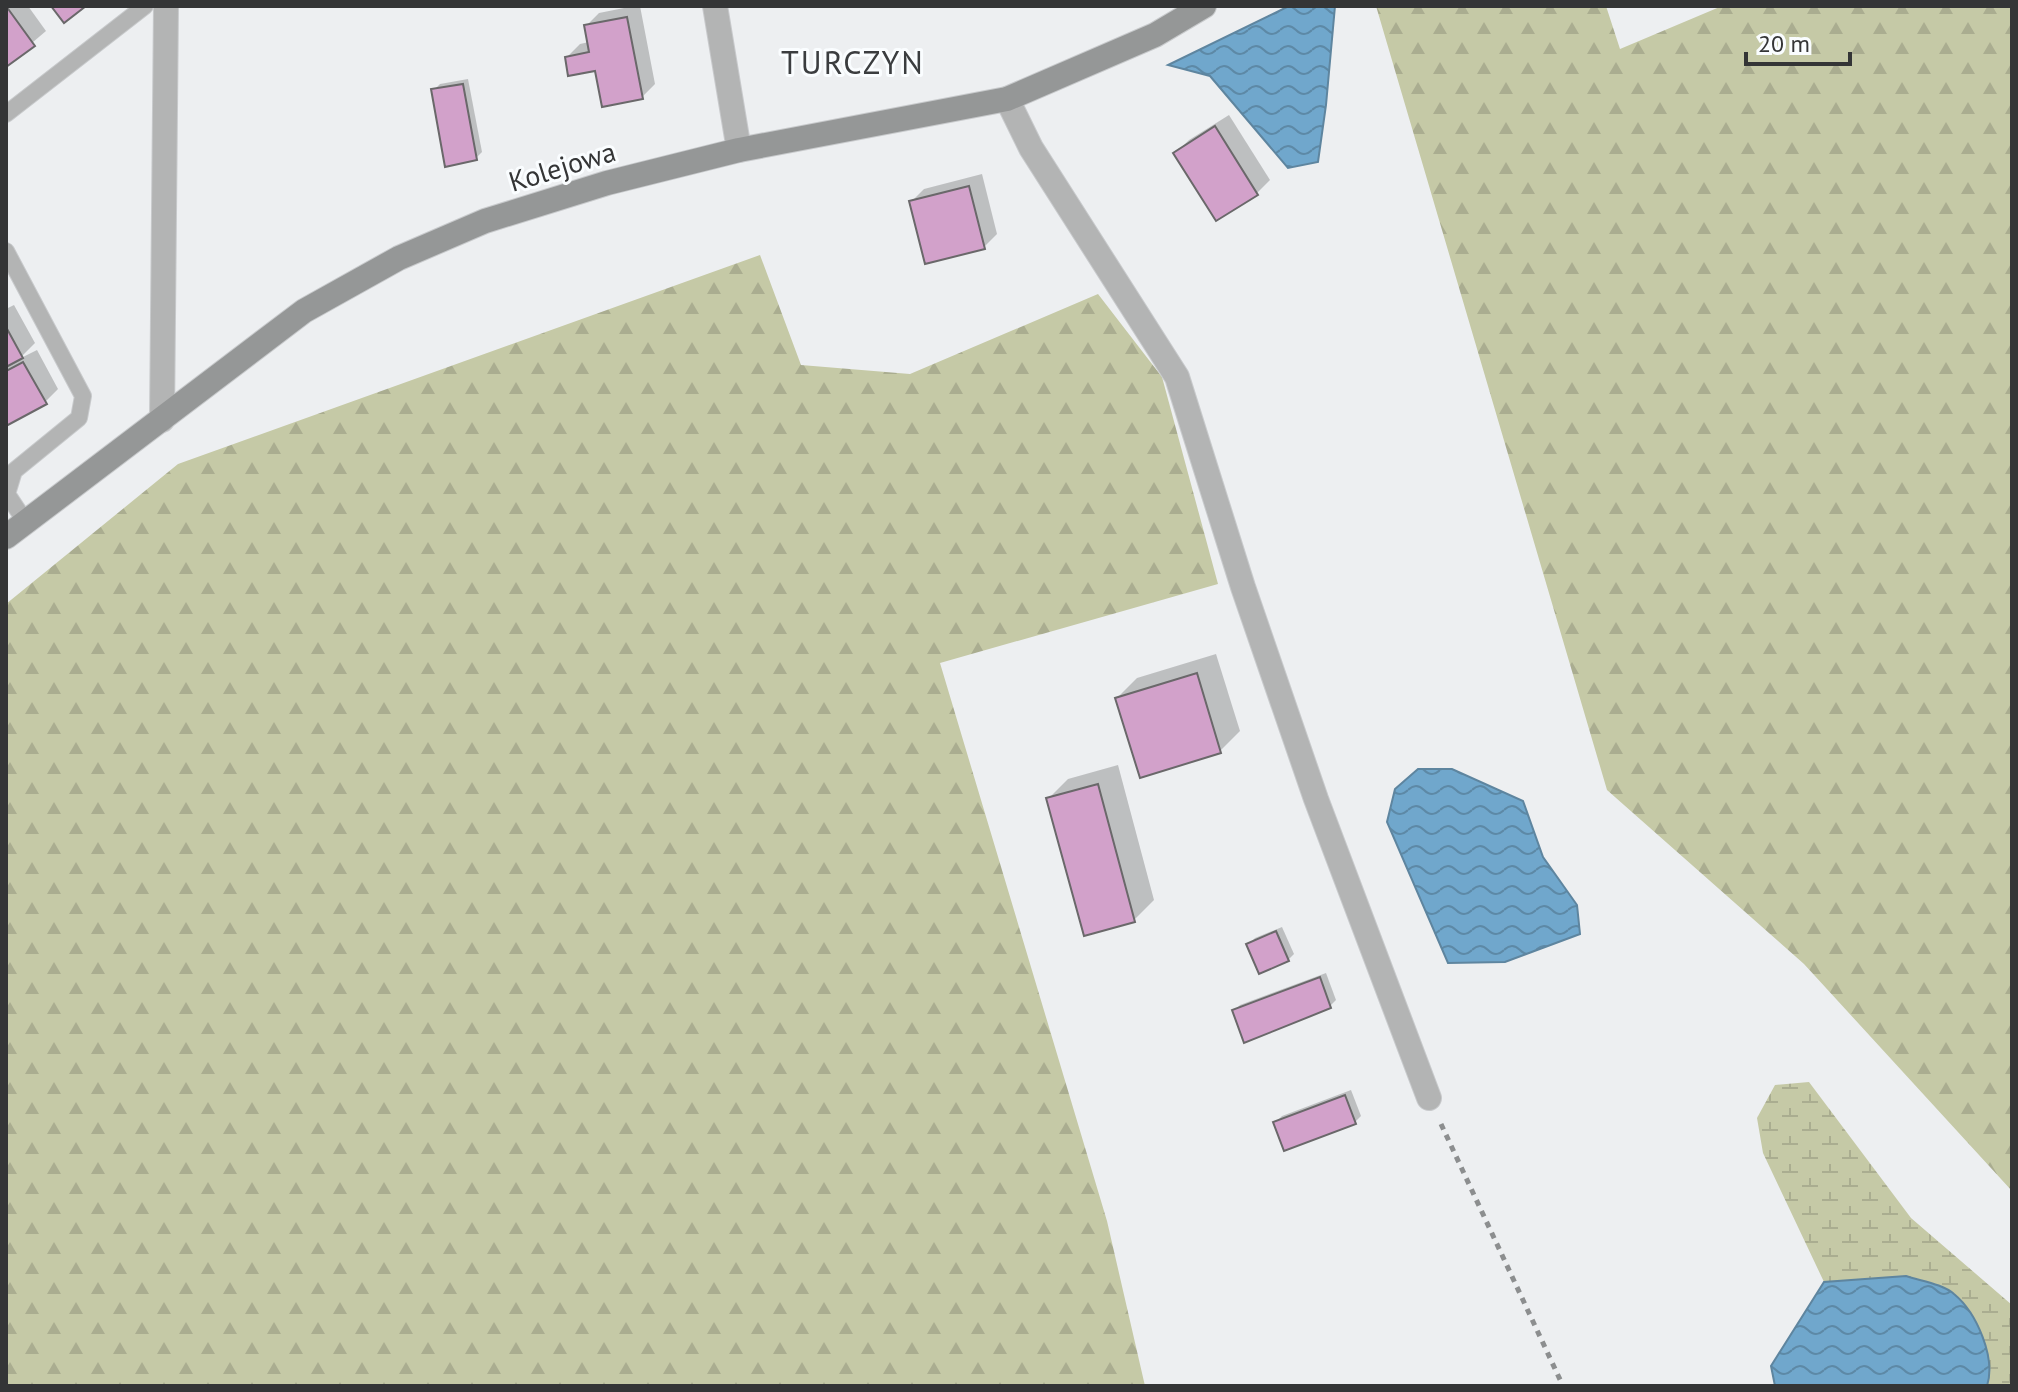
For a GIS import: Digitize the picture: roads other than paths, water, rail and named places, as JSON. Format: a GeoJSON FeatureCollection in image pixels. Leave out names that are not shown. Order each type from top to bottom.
{"type":"FeatureCollection","features":[{"type":"Feature","properties":{"kind":"street"},"geometry":{"type":"LineString","coordinates":[[162,420],[166,6]]}},
{"type":"Feature","properties":{"kind":"street"},"geometry":{"type":"LineString","coordinates":[[715,6],[739,150]]}},
{"type":"Feature","properties":{"kind":"street","name":"Kolejowa"},"geometry":{"type":"LineString","coordinates":[[6,537],[304,311],[399,258],[485,221],[607,183],[739,150],[1007,99],[1155,35],[1204,6]]}},
{"type":"Feature","properties":{"kind":"street"},"geometry":{"type":"LineString","coordinates":[[1007,99],[1031,148],[1177,377],[1243,587],[1316,799],[1429,1098]]}},
{"type":"Feature","properties":{"kind":"lane"},"geometry":{"type":"LineString","coordinates":[[6,114],[145,6]]}},
{"type":"Feature","properties":{"kind":"lane"},"geometry":{"type":"LineString","coordinates":[[6,251],[83,396],[79,418],[14,471],[7,494],[25,521]]}},
{"type":"Feature","properties":{"kind":"water"},"geometry":{"type":"Polygon","coordinates":[[[1289,6],[1335,6],[1318,162],[1288,168],[1210,76],[1168,65],[1289,6]]]}},
{"type":"Feature","properties":{"kind":"water"},"geometry":{"type":"Polygon","coordinates":[[[1418,769],[1452,769],[1523,801],[1543,857],[1577,905],[1580,934],[1505,962],[1448,963],[1387,822],[1395,789],[1418,769]]]}},
{"type":"Feature","properties":{"kind":"water"},"geometry":{"type":"Polygon","coordinates":[[[1906,1276],[1949,1291],[1970,1312],[1987,1350],[1987,1386],[1775,1386],[1771,1366],[1824,1282],[1906,1276]]]}},
{"type":"Feature","properties":{"kind":"district","name":"TURCZYN"},"geometry":{"type":"Point","coordinates":[853,62]}}]}
